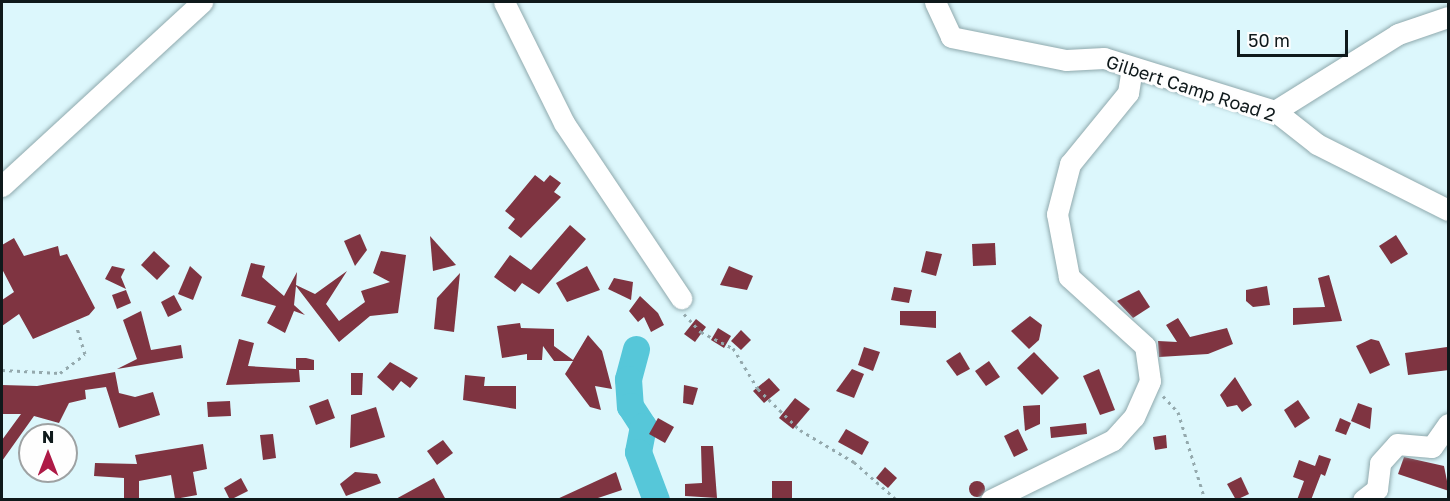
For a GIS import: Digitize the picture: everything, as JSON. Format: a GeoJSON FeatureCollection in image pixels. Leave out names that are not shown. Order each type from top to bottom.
{"type":"FeatureCollection","features":[{"type":"Feature","properties":{"kind":"street"},"geometry":{"type":"LineString","coordinates":[[2,186],[202,2]]}},
{"type":"Feature","properties":{"kind":"street"},"geometry":{"type":"LineString","coordinates":[[504,2],[564,123],[681,298]]}},
{"type":"Feature","properties":{"kind":"street","name":"Gilbert Camp Road 2"},"geometry":{"type":"LineString","coordinates":[[935,2],[951,37],[1066,60],[1104,58],[1275,111],[1317,144],[1449,210]]}},
{"type":"Feature","properties":{"kind":"street"},"geometry":{"type":"LineString","coordinates":[[1275,111],[1398,34],[1449,17]]}},
{"type":"Feature","properties":{"kind":"street"},"geometry":{"type":"LineString","coordinates":[[992,500],[1113,440],[1134,417],[1150,381],[1145,346],[1069,277],[1058,214],[1070,164],[1128,93],[1132,67]]}},
{"type":"Feature","properties":{"kind":"street"},"geometry":{"type":"LineString","coordinates":[[1363,500],[1377,489],[1380,463],[1397,444],[1432,447],[1449,424]]}},
{"type":"Feature","properties":{"kind":"path"},"geometry":{"type":"LineString","coordinates":[[681,298],[684,314],[701,332],[733,348],[758,389],[800,430],[854,462],[897,500]]}},
{"type":"Feature","properties":{"kind":"path"},"geometry":{"type":"LineString","coordinates":[[2,370],[60,373],[85,354],[78,328]]}},
{"type":"Feature","properties":{"kind":"path"},"geometry":{"type":"LineString","coordinates":[[1150,381],[1178,412],[1205,500]]}},
{"type":"Feature","properties":{"kind":"building"},"geometry":{"type":"Polygon","coordinates":[[[535,175],[544,182],[550,175],[561,183],[554,192],[561,197],[521,238],[508,228],[515,219],[505,211],[535,175]]]}},
{"type":"Feature","properties":{"kind":"building"},"geometry":{"type":"Polygon","coordinates":[[[570,225],[586,239],[539,294],[522,283],[515,292],[494,277],[510,255],[531,270],[570,225]]]}},
{"type":"Feature","properties":{"kind":"building"},"geometry":{"type":"Polygon","coordinates":[[[360,234],[367,250],[355,266],[344,241],[360,234]]]}},
{"type":"Feature","properties":{"kind":"building"},"geometry":{"type":"Polygon","coordinates":[[[1396,235],[1408,254],[1391,264],[1379,246],[1396,235]]]}},
{"type":"Feature","properties":{"kind":"building"},"geometry":{"type":"Polygon","coordinates":[[[430,236],[456,265],[433,271],[430,236]]]}},
{"type":"Feature","properties":{"kind":"building"},"geometry":{"type":"Polygon","coordinates":[[[14,238],[24,256],[58,246],[60,256],[67,254],[95,308],[89,315],[33,339],[19,314],[2,326],[2,300],[14,292],[2,269],[2,245],[14,238]]]}},
{"type":"Feature","properties":{"kind":"building"},"geometry":{"type":"Polygon","coordinates":[[[995,243],[996,265],[973,266],[972,244],[995,243]]]}},
{"type":"Feature","properties":{"kind":"building"},"geometry":{"type":"Polygon","coordinates":[[[154,251],[170,266],[157,280],[141,265],[154,251]]]}},
{"type":"Feature","properties":{"kind":"building"},"geometry":{"type":"Polygon","coordinates":[[[381,251],[406,255],[398,313],[370,316],[339,342],[296,286],[294,305],[305,315],[294,311],[285,333],[267,323],[276,306],[241,296],[251,263],[265,266],[262,277],[284,296],[297,272],[296,285],[315,294],[347,271],[326,304],[339,321],[365,302],[361,291],[390,282],[373,273],[381,251]]]}},
{"type":"Feature","properties":{"kind":"building"},"geometry":{"type":"Polygon","coordinates":[[[926,251],[942,254],[936,276],[921,272],[926,251]]]}},
{"type":"Feature","properties":{"kind":"building"},"geometry":{"type":"Polygon","coordinates":[[[112,266],[125,269],[121,277],[126,289],[105,279],[112,266]]]}},
{"type":"Feature","properties":{"kind":"building"},"geometry":{"type":"Polygon","coordinates":[[[190,266],[202,277],[193,300],[178,294],[190,266]]]}},
{"type":"Feature","properties":{"kind":"building"},"geometry":{"type":"Polygon","coordinates":[[[587,266],[600,290],[567,302],[556,283],[587,266]]]}},
{"type":"Feature","properties":{"kind":"building"},"geometry":{"type":"Polygon","coordinates":[[[729,266],[753,276],[747,290],[720,285],[729,266]]]}},
{"type":"Feature","properties":{"kind":"building"},"geometry":{"type":"Polygon","coordinates":[[[460,273],[454,332],[434,329],[437,298],[460,273]]]}},
{"type":"Feature","properties":{"kind":"building"},"geometry":{"type":"Polygon","coordinates":[[[1329,275],[1342,321],[1293,325],[1293,308],[1325,307],[1318,278],[1329,275]]]}},
{"type":"Feature","properties":{"kind":"building"},"geometry":{"type":"Polygon","coordinates":[[[614,278],[633,282],[631,300],[608,289],[614,278]]]}},
{"type":"Feature","properties":{"kind":"building"},"geometry":{"type":"Polygon","coordinates":[[[1267,286],[1270,305],[1253,307],[1246,301],[1246,290],[1267,286]]]}},
{"type":"Feature","properties":{"kind":"building"},"geometry":{"type":"Polygon","coordinates":[[[894,287],[912,290],[909,303],[891,300],[894,287]]]}},
{"type":"Feature","properties":{"kind":"building"},"geometry":{"type":"Polygon","coordinates":[[[126,290],[131,303],[117,309],[112,295],[126,290]]]}},
{"type":"Feature","properties":{"kind":"building"},"geometry":{"type":"Polygon","coordinates":[[[1139,290],[1150,307],[1133,318],[1117,301],[1139,290]]]}},
{"type":"Feature","properties":{"kind":"building"},"geometry":{"type":"Polygon","coordinates":[[[174,295],[182,310],[168,317],[161,302],[174,295]]]}},
{"type":"Feature","properties":{"kind":"building"},"geometry":{"type":"Polygon","coordinates":[[[640,296],[658,313],[664,325],[651,332],[644,317],[638,322],[629,311],[640,296]]]}},
{"type":"Feature","properties":{"kind":"building"},"geometry":{"type":"Polygon","coordinates":[[[141,311],[151,350],[181,345],[183,358],[117,369],[137,359],[123,320],[141,311]]]}},
{"type":"Feature","properties":{"kind":"building"},"geometry":{"type":"Polygon","coordinates":[[[900,311],[936,311],[936,328],[900,325],[900,311]]]}},
{"type":"Feature","properties":{"kind":"building"},"geometry":{"type":"Polygon","coordinates":[[[1030,316],[1042,325],[1039,340],[1029,349],[1011,331],[1030,316]]]}},
{"type":"Feature","properties":{"kind":"building"},"geometry":{"type":"Polygon","coordinates":[[[1178,318],[1190,337],[1227,328],[1233,344],[1208,354],[1159,357],[1158,341],[1177,342],[1166,325],[1178,318]]]}},
{"type":"Feature","properties":{"kind":"building"},"geometry":{"type":"Polygon","coordinates":[[[696,319],[706,327],[695,342],[684,334],[696,319]]]}},
{"type":"Feature","properties":{"kind":"building"},"geometry":{"type":"Polygon","coordinates":[[[520,323],[521,328],[554,329],[554,346],[573,360],[588,335],[602,351],[612,389],[595,386],[601,410],[590,407],[565,374],[573,361],[554,361],[543,346],[542,360],[527,360],[527,354],[502,358],[497,326],[520,323]]]}},
{"type":"Feature","properties":{"kind":"building"},"geometry":{"type":"Polygon","coordinates":[[[718,328],[731,336],[724,348],[711,340],[718,328]]]}},
{"type":"Feature","properties":{"kind":"building"},"geometry":{"type":"Polygon","coordinates":[[[741,330],[751,340],[741,350],[731,341],[741,330]]]}},
{"type":"Feature","properties":{"kind":"building"},"geometry":{"type":"Polygon","coordinates":[[[239,339],[254,343],[248,366],[296,369],[296,358],[306,358],[314,360],[314,370],[299,370],[300,382],[226,385],[239,339]]]}},
{"type":"Feature","properties":{"kind":"building"},"geometry":{"type":"Polygon","coordinates":[[[1371,339],[1379,341],[1390,365],[1370,374],[1356,346],[1371,339]]]}},
{"type":"Feature","properties":{"kind":"building"},"geometry":{"type":"Polygon","coordinates":[[[864,347],[880,352],[873,371],[858,365],[864,347]]]}},
{"type":"Feature","properties":{"kind":"building"},"geometry":{"type":"Polygon","coordinates":[[[1447,347],[1449,370],[1408,375],[1405,353],[1447,347]]]}},
{"type":"Feature","properties":{"kind":"building"},"geometry":{"type":"Polygon","coordinates":[[[960,352],[970,369],[957,376],[946,361],[960,352]]]}},
{"type":"Feature","properties":{"kind":"building"},"geometry":{"type":"Polygon","coordinates":[[[1034,352],[1059,378],[1042,395],[1017,368],[1034,352]]]}},
{"type":"Feature","properties":{"kind":"building"},"geometry":{"type":"Polygon","coordinates":[[[989,361],[1000,377],[986,386],[975,371],[989,361]]]}},
{"type":"Feature","properties":{"kind":"building"},"geometry":{"type":"Polygon","coordinates":[[[390,362],[418,378],[410,388],[401,381],[393,391],[377,377],[390,362]]]}},
{"type":"Feature","properties":{"kind":"building"},"geometry":{"type":"Polygon","coordinates":[[[852,369],[864,374],[854,398],[836,391],[852,369]]]}},
{"type":"Feature","properties":{"kind":"building"},"geometry":{"type":"Polygon","coordinates":[[[1099,369],[1115,410],[1100,415],[1083,376],[1099,369]]]}},
{"type":"Feature","properties":{"kind":"building"},"geometry":{"type":"Polygon","coordinates":[[[115,372],[119,393],[135,397],[153,392],[160,415],[119,428],[106,387],[85,390],[86,399],[69,403],[59,423],[34,416],[29,423],[18,423],[18,438],[2,461],[2,440],[21,414],[2,414],[2,385],[37,386],[115,372]]]}},
{"type":"Feature","properties":{"kind":"building"},"geometry":{"type":"Polygon","coordinates":[[[351,373],[363,373],[362,395],[351,395],[351,373]]]}},
{"type":"Feature","properties":{"kind":"building"},"geometry":{"type":"Polygon","coordinates":[[[465,375],[485,377],[484,386],[516,386],[516,409],[463,400],[465,375]]]}},
{"type":"Feature","properties":{"kind":"building"},"geometry":{"type":"Polygon","coordinates":[[[1235,377],[1252,405],[1242,412],[1237,405],[1227,407],[1220,395],[1235,377]]]}},
{"type":"Feature","properties":{"kind":"building"},"geometry":{"type":"Polygon","coordinates":[[[769,378],[780,390],[764,403],[753,391],[769,378]]]}},
{"type":"Feature","properties":{"kind":"building"},"geometry":{"type":"Polygon","coordinates":[[[684,385],[698,388],[693,405],[683,403],[684,385]]]}},
{"type":"Feature","properties":{"kind":"building"},"geometry":{"type":"Polygon","coordinates":[[[795,398],[810,409],[793,429],[779,418],[795,398]]]}},
{"type":"Feature","properties":{"kind":"building"},"geometry":{"type":"Polygon","coordinates":[[[328,399],[335,418],[316,425],[309,406],[328,399]]]}},
{"type":"Feature","properties":{"kind":"building"},"geometry":{"type":"Polygon","coordinates":[[[1298,400],[1310,418],[1295,428],[1284,410],[1298,400]]]}},
{"type":"Feature","properties":{"kind":"building"},"geometry":{"type":"Polygon","coordinates":[[[230,401],[231,416],[208,417],[207,402],[230,401]]]}},
{"type":"Feature","properties":{"kind":"building"},"geometry":{"type":"Polygon","coordinates":[[[1358,403],[1372,408],[1370,429],[1351,421],[1358,403]]]}},
{"type":"Feature","properties":{"kind":"building"},"geometry":{"type":"Polygon","coordinates":[[[1040,405],[1040,424],[1025,431],[1023,406],[1040,405]]]}},
{"type":"Feature","properties":{"kind":"building"},"geometry":{"type":"Polygon","coordinates":[[[376,407],[385,437],[350,448],[351,415],[376,407]]]}},
{"type":"Feature","properties":{"kind":"building"},"geometry":{"type":"Polygon","coordinates":[[[658,418],[674,427],[665,443],[649,434],[658,418]]]}},
{"type":"Feature","properties":{"kind":"building"},"geometry":{"type":"Polygon","coordinates":[[[1340,418],[1351,423],[1346,435],[1335,431],[1340,418]]]}},
{"type":"Feature","properties":{"kind":"building"},"geometry":{"type":"Polygon","coordinates":[[[1086,423],[1087,434],[1051,438],[1050,427],[1086,423]]]}},
{"type":"Feature","properties":{"kind":"building"},"geometry":{"type":"Polygon","coordinates":[[[846,429],[869,442],[862,455],[838,442],[846,429]]]}},
{"type":"Feature","properties":{"kind":"building"},"geometry":{"type":"Polygon","coordinates":[[[1018,429],[1028,450],[1014,457],[1004,436],[1018,429]]]}},
{"type":"Feature","properties":{"kind":"building"},"geometry":{"type":"Polygon","coordinates":[[[273,434],[276,458],[263,460],[260,435],[273,434]]]}},
{"type":"Feature","properties":{"kind":"building"},"geometry":{"type":"Polygon","coordinates":[[[1166,435],[1167,448],[1155,450],[1153,437],[1166,435]]]}},
{"type":"Feature","properties":{"kind":"building"},"geometry":{"type":"Polygon","coordinates":[[[443,440],[453,453],[437,465],[427,451],[443,440]]]}},
{"type":"Feature","properties":{"kind":"building"},"geometry":{"type":"Polygon","coordinates":[[[203,444],[207,469],[193,472],[197,495],[175,499],[171,475],[139,481],[139,499],[124,499],[124,478],[94,476],[95,463],[137,464],[135,455],[203,444]]]}},
{"type":"Feature","properties":{"kind":"building"},"geometry":{"type":"Polygon","coordinates":[[[701,446],[713,446],[717,498],[685,496],[685,484],[702,483],[701,446]]]}},
{"type":"Feature","properties":{"kind":"building"},"geometry":{"type":"Polygon","coordinates":[[[1319,455],[1331,459],[1325,476],[1321,474],[1311,500],[1297,500],[1304,481],[1293,477],[1299,460],[1315,466],[1319,455]]]}},
{"type":"Feature","properties":{"kind":"building"},"geometry":{"type":"Polygon","coordinates":[[[1404,457],[1444,466],[1449,491],[1398,474],[1404,457]]]}},
{"type":"Feature","properties":{"kind":"building"},"geometry":{"type":"Polygon","coordinates":[[[885,467],[897,478],[888,488],[876,478],[885,467]]]}},
{"type":"Feature","properties":{"kind":"building"},"geometry":{"type":"Polygon","coordinates":[[[355,472],[377,474],[381,483],[346,496],[340,484],[355,472]]]}},
{"type":"Feature","properties":{"kind":"building"},"geometry":{"type":"Polygon","coordinates":[[[616,472],[622,490],[592,500],[555,500],[616,472]]]}},
{"type":"Feature","properties":{"kind":"building"},"geometry":{"type":"Polygon","coordinates":[[[1241,477],[1249,494],[1236,500],[1227,484],[1241,477]]]}},
{"type":"Feature","properties":{"kind":"building"},"geometry":{"type":"Polygon","coordinates":[[[241,478],[248,491],[230,500],[224,488],[241,478]]]}},
{"type":"Feature","properties":{"kind":"building"},"geometry":{"type":"Polygon","coordinates":[[[434,478],[446,500],[394,500],[434,478]]]}},
{"type":"Feature","properties":{"kind":"building"},"geometry":{"type":"Polygon","coordinates":[[[772,481],[792,481],[792,499],[772,499],[772,481]]]}},
{"type":"Feature","properties":{"kind":"building"},"geometry":{"type":"Polygon","coordinates":[[[974,481],[980,481],[985,489],[983,495],[974,497],[969,492],[969,486],[974,481]]]}},
{"type":"Feature","properties":{"kind":"waterway"},"geometry":{"type":"LineString","coordinates":[[636,349],[628,379],[630,406],[643,426],[638,452],[656,500]]}}]}
